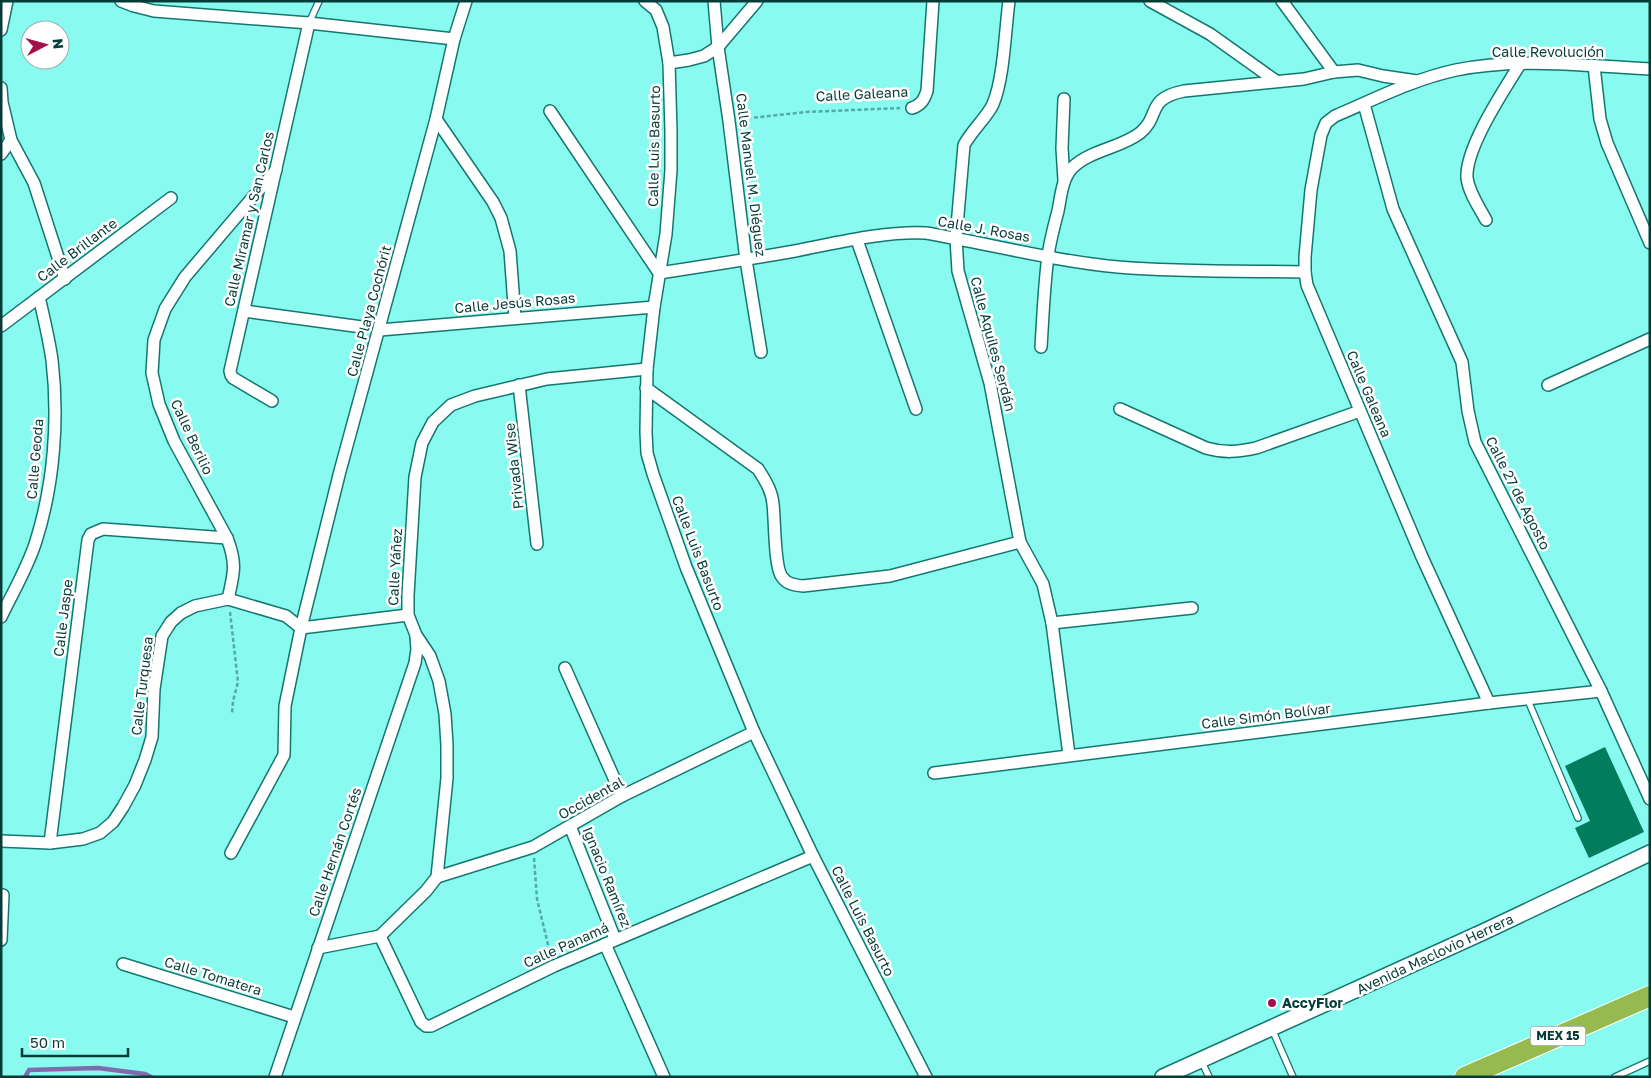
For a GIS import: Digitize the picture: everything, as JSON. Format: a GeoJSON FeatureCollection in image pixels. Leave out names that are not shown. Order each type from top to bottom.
{"type":"FeatureCollection","features":[{"type":"Feature","properties":{"kind":"highway","name":"MEX 15"},"geometry":{"type":"LineString","coordinates":[[1465,1077],[1650,996]]}},
{"type":"Feature","properties":{"kind":"street"},"geometry":{"type":"LineString","coordinates":[[1,30],[6,1]]}},
{"type":"Feature","properties":{"kind":"street"},"geometry":{"type":"LineString","coordinates":[[121,1],[154,10],[309,23],[454,39]]}},
{"type":"Feature","properties":{"kind":"street","name":"Calle Playa Cochórit"},"geometry":{"type":"LineString","coordinates":[[231,852],[284,755],[285,706],[301,628],[340,472],[380,330],[436,119],[454,39],[466,1]]}},
{"type":"Feature","properties":{"kind":"street","name":"Calle Luis Basurto"},"geometry":{"type":"LineString","coordinates":[[645,1],[656,10],[663,27],[669,63],[671,170],[666,234],[654,307],[647,369],[647,453],[652,474],[686,568],[754,732],[813,856],[926,1077]]}},
{"type":"Feature","properties":{"kind":"street","name":"Calle Manuel M. Diéguez"},"geometry":{"type":"LineString","coordinates":[[714,1],[718,47],[760,352]]}},
{"type":"Feature","properties":{"kind":"street"},"geometry":{"type":"LineString","coordinates":[[669,63],[704,56],[718,47],[757,1]]}},
{"type":"Feature","properties":{"kind":"street","name":"Calle Galeana"},"geometry":{"type":"LineString","coordinates":[[912,108],[920,105],[927,91],[933,1]]}},
{"type":"Feature","properties":{"kind":"street","name":"Calle Aquiles Serdán"},"geometry":{"type":"LineString","coordinates":[[1008,1],[999,82],[992,105],[970,133],[964,145],[956,238],[958,271],[990,382],[1020,542],[1043,584],[1052,623],[1069,755]]}},
{"type":"Feature","properties":{"kind":"street"},"geometry":{"type":"LineString","coordinates":[[1150,1],[1210,34],[1276,81]]}},
{"type":"Feature","properties":{"kind":"street"},"geometry":{"type":"LineString","coordinates":[[1282,1],[1334,72]]}},
{"type":"Feature","properties":{"kind":"street","name":"Calle Miramar y San Carlos"},"geometry":{"type":"LineString","coordinates":[[272,401],[231,375],[230,371],[309,23]]}},
{"type":"Feature","properties":{"kind":"street"},"geometry":{"type":"LineString","coordinates":[[1486,220],[1469,188],[1467,171],[1482,127],[1520,64]]}},
{"type":"Feature","properties":{"kind":"street","name":"Calle Revolución"},"geometry":{"type":"LineString","coordinates":[[1364,104],[1417,81],[1456,70],[1488,66],[1520,64],[1650,69]]}},
{"type":"Feature","properties":{"kind":"street"},"geometry":{"type":"LineString","coordinates":[[1594,66],[1600,119],[1607,143],[1645,220],[1650,244]]}},
{"type":"Feature","properties":{"kind":"street","name":"Calle Revolución"},"geometry":{"type":"LineString","coordinates":[[1064,180],[1073,167],[1101,150],[1129,140],[1141,132],[1148,125],[1154,108],[1162,99],[1172,93],[1304,79],[1334,72],[1358,70],[1417,81]]}},
{"type":"Feature","properties":{"kind":"street"},"geometry":{"type":"LineString","coordinates":[[1,88],[2,102],[11,140],[37,192],[65,279]]}},
{"type":"Feature","properties":{"kind":"street"},"geometry":{"type":"LineString","coordinates":[[1041,347],[1048,256],[1064,180],[1062,148],[1064,99]]}},
{"type":"Feature","properties":{"kind":"street","name":"Calle Galeana"},"geometry":{"type":"LineString","coordinates":[[1364,104],[1335,116],[1326,123],[1321,135],[1311,190],[1304,272],[1311,297],[1422,556],[1489,703]]}},
{"type":"Feature","properties":{"kind":"street","name":"Calle 27 de Agosto"},"geometry":{"type":"LineString","coordinates":[[1364,104],[1392,209],[1462,362],[1468,411],[1475,442],[1602,691],[1650,800]]}},
{"type":"Feature","properties":{"kind":"street"},"geometry":{"type":"LineString","coordinates":[[550,111],[659,273]]}},
{"type":"Feature","properties":{"kind":"street"},"geometry":{"type":"LineString","coordinates":[[436,119],[493,202],[501,218],[510,250],[515,318]]}},
{"type":"Feature","properties":{"kind":"street"},"geometry":{"type":"LineString","coordinates":[[1,154],[11,140]]}},
{"type":"Feature","properties":{"kind":"street","name":"Calle Berilio"},"geometry":{"type":"LineString","coordinates":[[228,599],[235,569],[233,552],[174,441],[159,404],[152,372],[154,340],[165,309],[185,278],[276,170]]}},
{"type":"Feature","properties":{"kind":"street","name":"Calle Brillante"},"geometry":{"type":"LineString","coordinates":[[1,326],[171,198]]}},
{"type":"Feature","properties":{"kind":"street","name":"Calle J. Rosas"},"geometry":{"type":"LineString","coordinates":[[659,273],[857,240],[911,233],[926,233],[956,238],[1087,263],[1159,270],[1304,272]]}},
{"type":"Feature","properties":{"kind":"street"},"geometry":{"type":"LineString","coordinates":[[857,240],[916,409]]}},
{"type":"Feature","properties":{"kind":"street","name":"Calle Geoda"},"geometry":{"type":"LineString","coordinates":[[1,617],[35,543],[46,508],[52,476],[55,400],[52,360],[40,297]]}},
{"type":"Feature","properties":{"kind":"street","name":"Calle Jesús Rosas"},"geometry":{"type":"LineString","coordinates":[[380,330],[654,307]]}},
{"type":"Feature","properties":{"kind":"street"},"geometry":{"type":"LineString","coordinates":[[244,311],[362,327]]}},
{"type":"Feature","properties":{"kind":"street"},"geometry":{"type":"LineString","coordinates":[[1548,385],[1650,339]]}},
{"type":"Feature","properties":{"kind":"street","name":"Calle Yáñez"},"geometry":{"type":"LineString","coordinates":[[438,878],[447,778],[445,714],[430,656],[416,635],[408,615],[415,477],[422,444],[432,422],[451,405],[475,396],[520,385],[573,376],[647,369]]}},
{"type":"Feature","properties":{"kind":"street","name":"Privada Wise"},"geometry":{"type":"LineString","coordinates":[[520,385],[537,544]]}},
{"type":"Feature","properties":{"kind":"street"},"geometry":{"type":"LineString","coordinates":[[646,388],[758,469],[767,483],[773,503],[777,564],[780,576],[790,584],[802,586],[890,576],[1020,542]]}},
{"type":"Feature","properties":{"kind":"street"},"geometry":{"type":"LineString","coordinates":[[1120,408],[1206,448],[1221,452],[1238,452],[1256,448],[1360,411]]}},
{"type":"Feature","properties":{"kind":"street","name":"Calle Jaspe"},"geometry":{"type":"LineString","coordinates":[[50,843],[88,540],[91,534],[104,529],[227,538]]}},
{"type":"Feature","properties":{"kind":"street","name":"Calle Turquesa"},"geometry":{"type":"LineString","coordinates":[[1,841],[50,843],[100,833],[113,822],[124,807],[145,760],[152,737],[154,689],[162,636],[171,622],[181,613],[195,606],[228,599],[286,616],[301,628]]}},
{"type":"Feature","properties":{"kind":"street"},"geometry":{"type":"LineString","coordinates":[[1052,623],[1192,608]]}},
{"type":"Feature","properties":{"kind":"street"},"geometry":{"type":"LineString","coordinates":[[301,628],[408,615]]}},
{"type":"Feature","properties":{"kind":"street","name":"Calle Hernán Cortés"},"geometry":{"type":"LineString","coordinates":[[274,1077],[415,663],[417,650],[416,635]]}},
{"type":"Feature","properties":{"kind":"street"},"geometry":{"type":"LineString","coordinates":[[565,668],[622,796]]}},
{"type":"Feature","properties":{"kind":"street","name":"Calle Simón Bolívar"},"geometry":{"type":"LineString","coordinates":[[934,772],[1527,698],[1602,691]]}},
{"type":"Feature","properties":{"kind":"street","name":"Occidental"},"geometry":{"type":"LineString","coordinates":[[438,878],[533,847],[622,796],[754,732]]}},
{"type":"Feature","properties":{"kind":"street","name":"Ignacio Ramírez"},"geometry":{"type":"LineString","coordinates":[[570,826],[610,942],[664,1077]]}},
{"type":"Feature","properties":{"kind":"street","name":"Avenida Maclovio Herrera"},"geometry":{"type":"LineString","coordinates":[[1169,1076],[1650,853]]}},
{"type":"Feature","properties":{"kind":"street","name":"Calle Panamá"},"geometry":{"type":"LineString","coordinates":[[380,936],[422,1022],[426,1026],[431,1026],[554,966],[813,856]]}},
{"type":"Feature","properties":{"kind":"street"},"geometry":{"type":"LineString","coordinates":[[318,948],[380,936],[438,878]]}},
{"type":"Feature","properties":{"kind":"street"},"geometry":{"type":"LineString","coordinates":[[1,940],[3,895]]}},
{"type":"Feature","properties":{"kind":"street","name":"Calle Tomatera"},"geometry":{"type":"LineString","coordinates":[[123,964],[294,1017]]}},
{"type":"Feature","properties":{"kind":"lane"},"geometry":{"type":"LineString","coordinates":[[309,23],[319,1]]}},
{"type":"Feature","properties":{"kind":"lane"},"geometry":{"type":"LineString","coordinates":[[1527,698],[1578,818]]}},
{"type":"Feature","properties":{"kind":"lane"},"geometry":{"type":"LineString","coordinates":[[1272,1029],[1293,1077]]}},
{"type":"Feature","properties":{"kind":"lane"},"geometry":{"type":"LineString","coordinates":[[1201,1060],[1209,1077]]}},
{"type":"Feature","properties":{"kind":"lane"},"geometry":{"type":"LineString","coordinates":[[1615,1077],[1650,1061]]}},
{"type":"Feature","properties":{"kind":"path","name":"Calle Galeana"},"geometry":{"type":"LineString","coordinates":[[729,121],[806,112],[912,108]]}},
{"type":"Feature","properties":{"kind":"path"},"geometry":{"type":"LineString","coordinates":[[228,599],[238,682],[232,714]]}},
{"type":"Feature","properties":{"kind":"path"},"geometry":{"type":"LineString","coordinates":[[533,847],[537,899],[554,966]]}},
{"type":"Feature","properties":{"kind":"building"},"geometry":{"type":"Polygon","coordinates":[[[1605,747],[1644,832],[1589,858],[1575,828],[1590,821],[1565,766],[1605,747]]]}},
{"type":"Feature","properties":{"kind":"waterway"},"geometry":{"type":"LineString","coordinates":[[25,1077],[29,1070],[98,1068],[145,1074],[151,1077]]}},
{"type":"Feature","properties":{"kind":"place","name":"AccyFlor"},"geometry":{"type":"Point","coordinates":[1272,1003]}}]}
